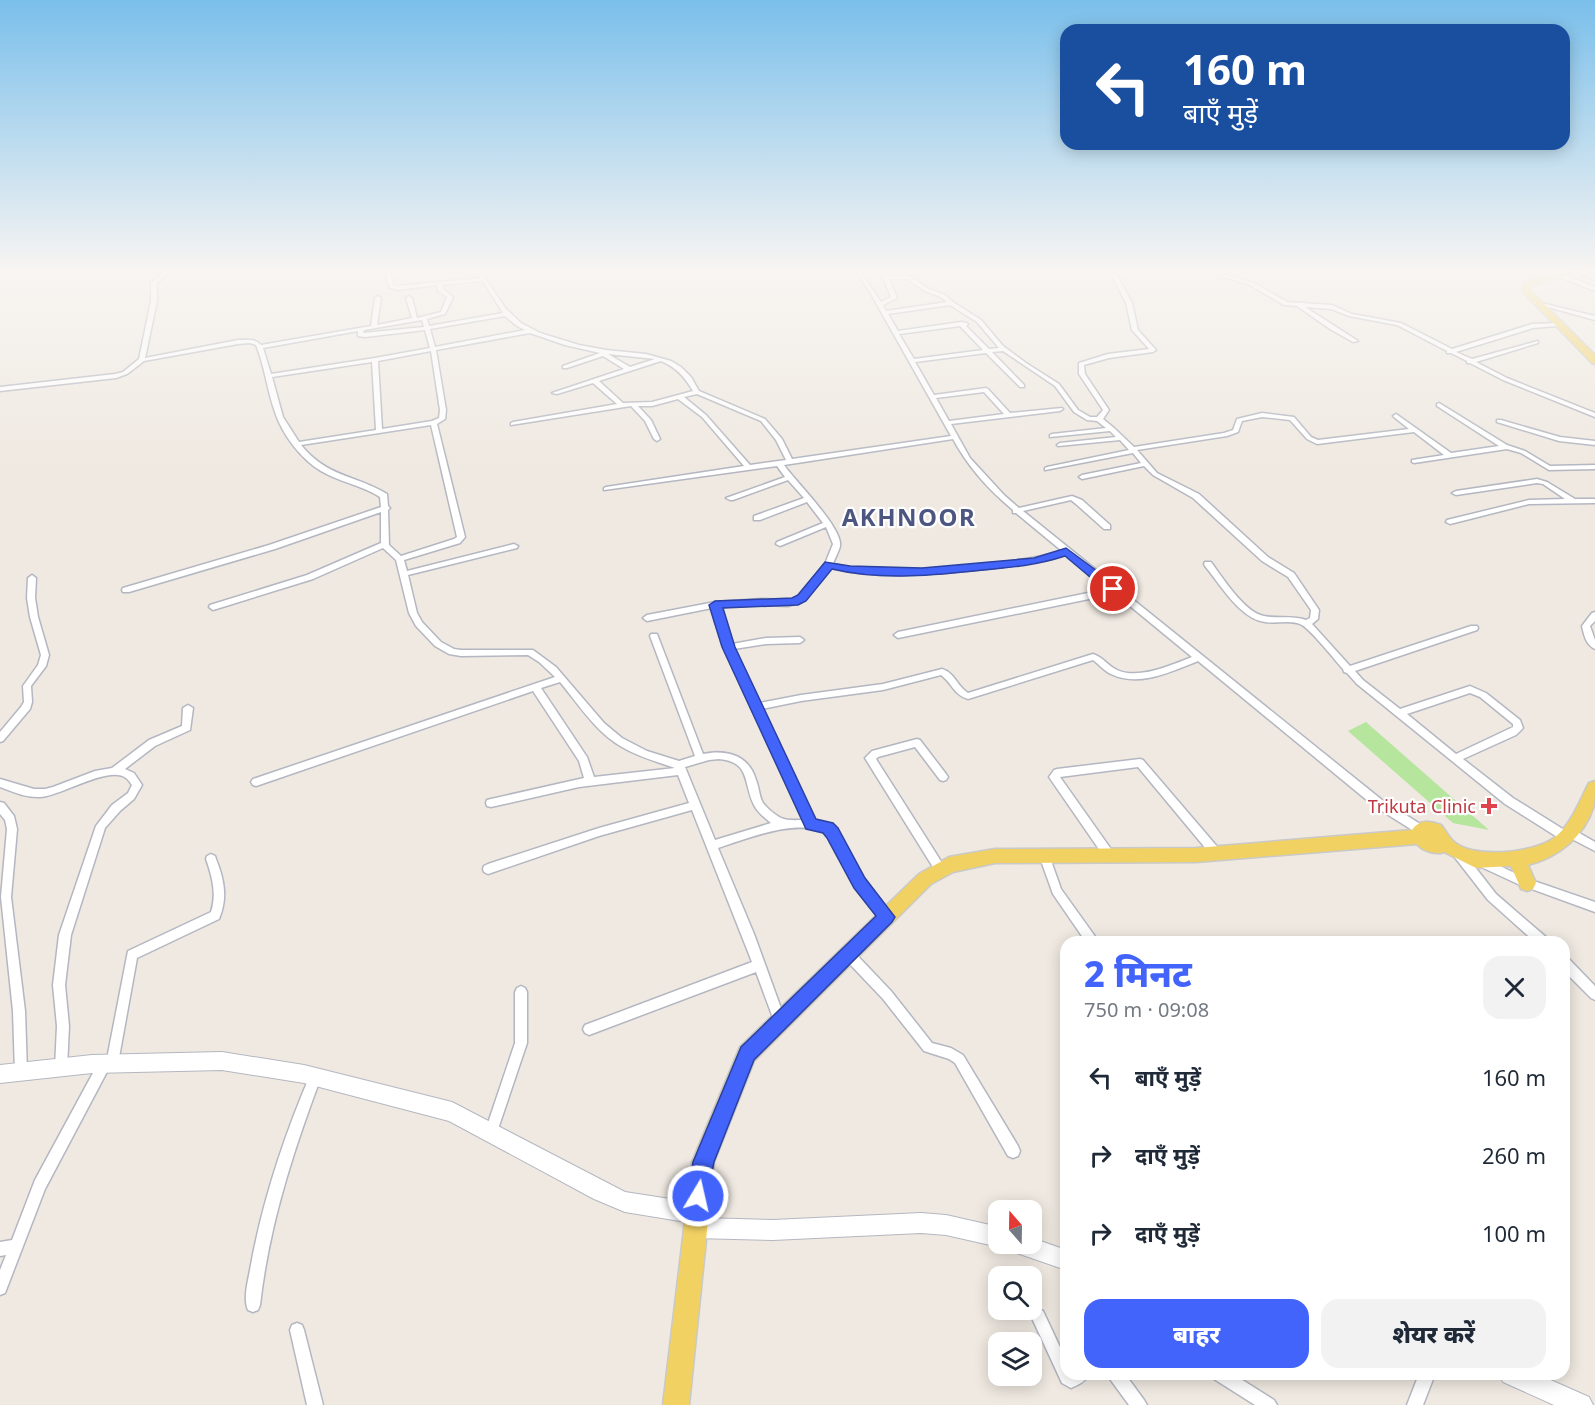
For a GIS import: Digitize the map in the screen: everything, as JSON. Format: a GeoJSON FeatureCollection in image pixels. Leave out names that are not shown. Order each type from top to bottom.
{"type":"FeatureCollection","features":[{"type":"Feature","properties":{"kind":"main road"},"geometry":{"type":"LineString","coordinates":[[1569,336],[1595,361]]}},
{"type":"Feature","properties":{"kind":"main road"},"geometry":{"type":"LineString","coordinates":[[676,1405],[695,1221],[704,1162],[747,1054],[891,912],[940,869],[957,862],[986,857],[1216,853],[1420,834],[1427,828],[1435,830],[1449,847],[1476,860],[1517,859],[1542,853],[1559,844],[1582,816],[1595,788]]}},
{"type":"Feature","properties":{"kind":"main road"},"geometry":{"type":"LineString","coordinates":[[1517,859],[1527,883]]}},
{"type":"Feature","properties":{"kind":"street"},"geometry":{"type":"LineString","coordinates":[[142,360],[147,336]]}},
{"type":"Feature","properties":{"kind":"street"},"geometry":{"type":"LineString","coordinates":[[259,347],[324,336]]}},
{"type":"Feature","properties":{"kind":"street"},"geometry":{"type":"LineString","coordinates":[[298,444],[434,423],[440,420],[443,416],[430,336]]}},
{"type":"Feature","properties":{"kind":"street"},"geometry":{"type":"LineString","coordinates":[[269,376],[375,360],[507,336]]}},
{"type":"Feature","properties":{"kind":"street"},"geometry":{"type":"LineString","coordinates":[[547,336],[606,353],[629,369]]}},
{"type":"Feature","properties":{"kind":"street"},"geometry":{"type":"LineString","coordinates":[[897,336],[975,470],[1016,511],[1378,803],[1420,834]]}},
{"type":"Feature","properties":{"kind":"street"},"geometry":{"type":"LineString","coordinates":[[972,336],[1022,386]]}},
{"type":"Feature","properties":{"kind":"street"},"geometry":{"type":"LineString","coordinates":[[992,336],[1004,349],[1057,385],[1078,413],[1099,419],[1122,438],[1160,477],[1196,496],[1265,559],[1296,580],[1316,610],[1314,620],[1307,624]]}},
{"type":"Feature","properties":{"kind":"street"},"geometry":{"type":"LineString","coordinates":[[1099,419],[1106,410],[1083,374],[1080,364],[1108,356],[1149,353],[1153,350],[1141,336]]}},
{"type":"Feature","properties":{"kind":"street"},"geometry":{"type":"LineString","coordinates":[[1345,336],[1355,341]]}},
{"type":"Feature","properties":{"kind":"street"},"geometry":{"type":"LineString","coordinates":[[1420,336],[1505,379],[1595,415]]}},
{"type":"Feature","properties":{"kind":"street"},"geometry":{"type":"LineString","coordinates":[[1449,352],[1501,336]]}},
{"type":"Feature","properties":{"kind":"street"},"geometry":{"type":"LineString","coordinates":[[0,389],[116,376],[125,373],[142,360],[237,342],[254,342],[259,347],[269,376],[278,412],[298,444],[320,467],[382,494],[385,498],[385,544],[400,560],[413,613],[419,624],[438,644],[452,652],[461,653],[530,652],[561,678],[614,737],[655,758],[681,768],[780,1022]]}},
{"type":"Feature","properties":{"kind":"street"},"geometry":{"type":"LineString","coordinates":[[1469,362],[1536,342]]}},
{"type":"Feature","properties":{"kind":"street"},"geometry":{"type":"LineString","coordinates":[[912,361],[1004,349]]}},
{"type":"Feature","properties":{"kind":"street"},"geometry":{"type":"LineString","coordinates":[[565,367],[606,353],[636,352],[660,359],[686,374],[697,392],[763,420],[794,462]]}},
{"type":"Feature","properties":{"kind":"street"},"geometry":{"type":"LineString","coordinates":[[555,393],[660,359]]}},
{"type":"Feature","properties":{"kind":"street"},"geometry":{"type":"LineString","coordinates":[[375,360],[379,432]]}},
{"type":"Feature","properties":{"kind":"street"},"geometry":{"type":"LineString","coordinates":[[594,380],[622,405]]}},
{"type":"Feature","properties":{"kind":"street"},"geometry":{"type":"LineString","coordinates":[[932,397],[986,390],[1008,415]]}},
{"type":"Feature","properties":{"kind":"street"},"geometry":{"type":"LineString","coordinates":[[513,424],[622,405],[652,405],[697,392]]}},
{"type":"Feature","properties":{"kind":"street"},"geometry":{"type":"LineString","coordinates":[[680,397],[704,416],[748,467]]}},
{"type":"Feature","properties":{"kind":"street"},"geometry":{"type":"LineString","coordinates":[[633,404],[648,420],[657,439]]}},
{"type":"Feature","properties":{"kind":"street"},"geometry":{"type":"LineString","coordinates":[[1439,405],[1505,447],[1523,452],[1549,468],[1595,466]]}},
{"type":"Feature","properties":{"kind":"street"},"geometry":{"type":"LineString","coordinates":[[947,423],[1060,409]]}},
{"type":"Feature","properties":{"kind":"street"},"geometry":{"type":"LineString","coordinates":[[1047,469],[1133,450],[1225,435],[1236,431],[1239,420],[1262,415],[1292,418],[1309,438],[1317,442],[1415,430]]}},
{"type":"Feature","properties":{"kind":"street"},"geometry":{"type":"LineString","coordinates":[[1396,416],[1450,456]]}},
{"type":"Feature","properties":{"kind":"street"},"geometry":{"type":"LineString","coordinates":[[1499,421],[1559,439],[1595,442]]}},
{"type":"Feature","properties":{"kind":"street"},"geometry":{"type":"LineString","coordinates":[[400,560],[457,541],[461,537],[434,423]]}},
{"type":"Feature","properties":{"kind":"street"},"geometry":{"type":"LineString","coordinates":[[1052,436],[1112,429]]}},
{"type":"Feature","properties":{"kind":"street"},"geometry":{"type":"LineString","coordinates":[[606,489],[955,437]]}},
{"type":"Feature","properties":{"kind":"street"},"geometry":{"type":"LineString","coordinates":[[1060,445],[1122,438]]}},
{"type":"Feature","properties":{"kind":"street"},"geometry":{"type":"LineString","coordinates":[[1414,461],[1505,447]]}},
{"type":"Feature","properties":{"kind":"street"},"geometry":{"type":"LineString","coordinates":[[647,618],[715,605],[794,602],[802,598],[834,566],[837,544],[826,524],[788,478],[779,463]]}},
{"type":"Feature","properties":{"kind":"street"},"geometry":{"type":"LineString","coordinates":[[1082,477],[1145,464]]}},
{"type":"Feature","properties":{"kind":"street"},"geometry":{"type":"LineString","coordinates":[[730,498],[788,478]]}},
{"type":"Feature","properties":{"kind":"street"},"geometry":{"type":"LineString","coordinates":[[1456,493],[1537,481],[1550,486],[1574,502]]}},
{"type":"Feature","properties":{"kind":"street"},"geometry":{"type":"LineString","coordinates":[[1016,511],[1060,500],[1075,499],[1107,527]]}},
{"type":"Feature","properties":{"kind":"street"},"geometry":{"type":"LineString","coordinates":[[757,518],[808,500]]}},
{"type":"Feature","properties":{"kind":"street"},"geometry":{"type":"LineString","coordinates":[[1450,522],[1529,502],[1595,501]]}},
{"type":"Feature","properties":{"kind":"street"},"geometry":{"type":"LineString","coordinates":[[126,590],[272,547],[386,508]]}},
{"type":"Feature","properties":{"kind":"street"},"geometry":{"type":"LineString","coordinates":[[780,544],[826,524]]}},
{"type":"Feature","properties":{"kind":"street"},"geometry":{"type":"LineString","coordinates":[[213,608],[310,577],[385,544]]}},
{"type":"Feature","properties":{"kind":"street"},"geometry":{"type":"LineString","coordinates":[[403,574],[514,546]]}},
{"type":"Feature","properties":{"kind":"street"},"geometry":{"type":"LineString","coordinates":[[834,566],[884,572],[934,572],[1035,561],[1066,552]]}},
{"type":"Feature","properties":{"kind":"street"},"geometry":{"type":"LineString","coordinates":[[1208,564],[1252,615],[1268,619],[1298,620],[1307,624],[1347,670],[1509,801],[1568,835],[1595,847]]}},
{"type":"Feature","properties":{"kind":"street"},"geometry":{"type":"LineString","coordinates":[[0,738],[25,709],[28,702],[27,686],[44,661],[45,655],[32,614],[30,597],[32,578]]}},
{"type":"Feature","properties":{"kind":"street"},"geometry":{"type":"LineString","coordinates":[[898,635],[1080,598],[1113,589]]}},
{"type":"Feature","properties":{"kind":"street"},"geometry":{"type":"LineString","coordinates":[[715,605],[729,647],[811,824]]}},
{"type":"Feature","properties":{"kind":"street"},"geometry":{"type":"LineString","coordinates":[[1595,615],[1586,626],[1589,638],[1595,646]]}},
{"type":"Feature","properties":{"kind":"street"},"geometry":{"type":"LineString","coordinates":[[1347,670],[1474,628]]}},
{"type":"Feature","properties":{"kind":"street"},"geometry":{"type":"LineString","coordinates":[[654,636],[700,758]]}},
{"type":"Feature","properties":{"kind":"street"},"geometry":{"type":"LineString","coordinates":[[729,647],[766,641],[800,640]]}},
{"type":"Feature","properties":{"kind":"street"},"geometry":{"type":"LineString","coordinates":[[757,707],[801,698],[862,691],[942,672],[947,674],[961,693],[968,696],[1093,657],[1112,672],[1134,676],[1160,672],[1198,658]]}},
{"type":"Feature","properties":{"kind":"street"},"geometry":{"type":"LineString","coordinates":[[256,782],[561,678]]}},
{"type":"Feature","properties":{"kind":"street"},"geometry":{"type":"LineString","coordinates":[[535,687],[584,760],[590,782]]}},
{"type":"Feature","properties":{"kind":"street"},"geometry":{"type":"LineString","coordinates":[[1400,713],[1470,689],[1483,695],[1517,722],[1518,728],[1513,732],[1456,758]]}},
{"type":"Feature","properties":{"kind":"street"},"geometry":{"type":"LineString","coordinates":[[116,770],[152,743],[187,728],[188,708]]}},
{"type":"Feature","properties":{"kind":"street"},"geometry":{"type":"LineString","coordinates":[[940,869],[870,758],[875,754],[917,743],[944,777]]}},
{"type":"Feature","properties":{"kind":"street"},"geometry":{"type":"LineString","coordinates":[[491,803],[541,790],[681,768],[700,758],[726,756],[741,762],[750,775],[760,806],[781,824]]}},
{"type":"Feature","properties":{"kind":"street"},"geometry":{"type":"LineString","coordinates":[[1108,855],[1061,789],[1054,777],[1055,774],[1140,763],[1216,853]]}},
{"type":"Feature","properties":{"kind":"street"},"geometry":{"type":"LineString","coordinates":[[0,783],[20,790],[44,794],[101,773],[116,770],[128,772],[137,785],[131,796],[116,808],[101,826],[65,935],[59,985],[63,1026],[61,1068]]}},
{"type":"Feature","properties":{"kind":"street"},"geometry":{"type":"LineString","coordinates":[[488,869],[599,832],[696,805]]}},
{"type":"Feature","properties":{"kind":"street"},"geometry":{"type":"LineString","coordinates":[[0,806],[10,819],[12,829],[6,897],[19,1011],[21,1072]]}},
{"type":"Feature","properties":{"kind":"street"},"geometry":{"type":"LineString","coordinates":[[712,844],[781,824],[811,824],[827,828],[833,833],[860,883],[891,912]]}},
{"type":"Feature","properties":{"kind":"street"},"geometry":{"type":"LineString","coordinates":[[1449,847],[1492,897],[1537,936]]}},
{"type":"Feature","properties":{"kind":"street"},"geometry":{"type":"LineString","coordinates":[[1044,855],[1057,891],[1089,936]]}},
{"type":"Feature","properties":{"kind":"street"},"geometry":{"type":"LineString","coordinates":[[0,1288],[40,1185],[108,1064],[130,961],[136,952],[194,927],[214,915],[218,907],[219,893],[211,859]]}},
{"type":"Feature","properties":{"kind":"street"},"geometry":{"type":"LineString","coordinates":[[1476,860],[1527,883],[1595,907]]}},
{"type":"Feature","properties":{"kind":"street"},"geometry":{"type":"LineString","coordinates":[[848,954],[887,995],[928,1047],[936,1051],[951,1052],[959,1059],[1013,1151]]}},
{"type":"Feature","properties":{"kind":"street"},"geometry":{"type":"LineString","coordinates":[[589,1029],[759,965]]}},
{"type":"Feature","properties":{"kind":"street"},"geometry":{"type":"LineString","coordinates":[[1570,968],[1595,994]]}},
{"type":"Feature","properties":{"kind":"street"},"geometry":{"type":"LineString","coordinates":[[491,1132],[521,1043],[521,992]]}},
{"type":"Feature","properties":{"kind":"street"},"geometry":{"type":"LineString","coordinates":[[0,1074],[108,1064],[222,1061],[315,1077],[452,1112],[625,1202],[695,1221],[773,1230],[921,1223],[946,1225],[988,1235]]}},
{"type":"Feature","properties":{"kind":"street"},"geometry":{"type":"LineString","coordinates":[[253,1305],[260,1248],[274,1195],[315,1077]]}},
{"type":"Feature","properties":{"kind":"street"},"geometry":{"type":"LineString","coordinates":[[0,1249],[16,1246]]}},
{"type":"Feature","properties":{"kind":"street"},"geometry":{"type":"LineString","coordinates":[[1042,1252],[1060,1258]]}},
{"type":"Feature","properties":{"kind":"street"},"geometry":{"type":"LineString","coordinates":[[1040,1320],[1060,1363]]}},
{"type":"Feature","properties":{"kind":"street"},"geometry":{"type":"LineString","coordinates":[[297,1330],[315,1405]]}},
{"type":"Feature","properties":{"kind":"street"},"geometry":{"type":"LineString","coordinates":[[1120,1380],[1139,1405]]}},
{"type":"Feature","properties":{"kind":"street"},"geometry":{"type":"LineString","coordinates":[[1229,1380],[1269,1405]]}},
{"type":"Feature","properties":{"kind":"street"},"geometry":{"type":"LineString","coordinates":[[1415,1405],[1425,1380]]}},
{"type":"Feature","properties":{"kind":"street"},"geometry":{"type":"LineString","coordinates":[[1525,1380],[1581,1405]]}},
{"type":"Feature","properties":{"kind":"green space"},"geometry":{"type":"Polygon","coordinates":[[[1366,722],[1489,830],[1453,823],[1348,731],[1366,722]]]}},
{"type":"Feature","properties":{"kind":"place","name":"Trikuta Clinic"},"geometry":{"type":"Point","coordinates":[1489,806]}},
{"type":"Feature","properties":{"kind":"district","name":"AKHNOOR"},"geometry":{"type":"Point","coordinates":[909,516]}},
{"type":"Feature","properties":{"kind":"route"},"geometry":{"type":"LineString","coordinates":[[698,1196],[704,1162],[747,1054],[886,917],[860,883],[833,833],[820,825],[811,824],[729,647],[715,605],[794,602],[802,598],[829,565],[850,570],[910,573],[1020,564],[1066,552],[1113,589]]}}]}
